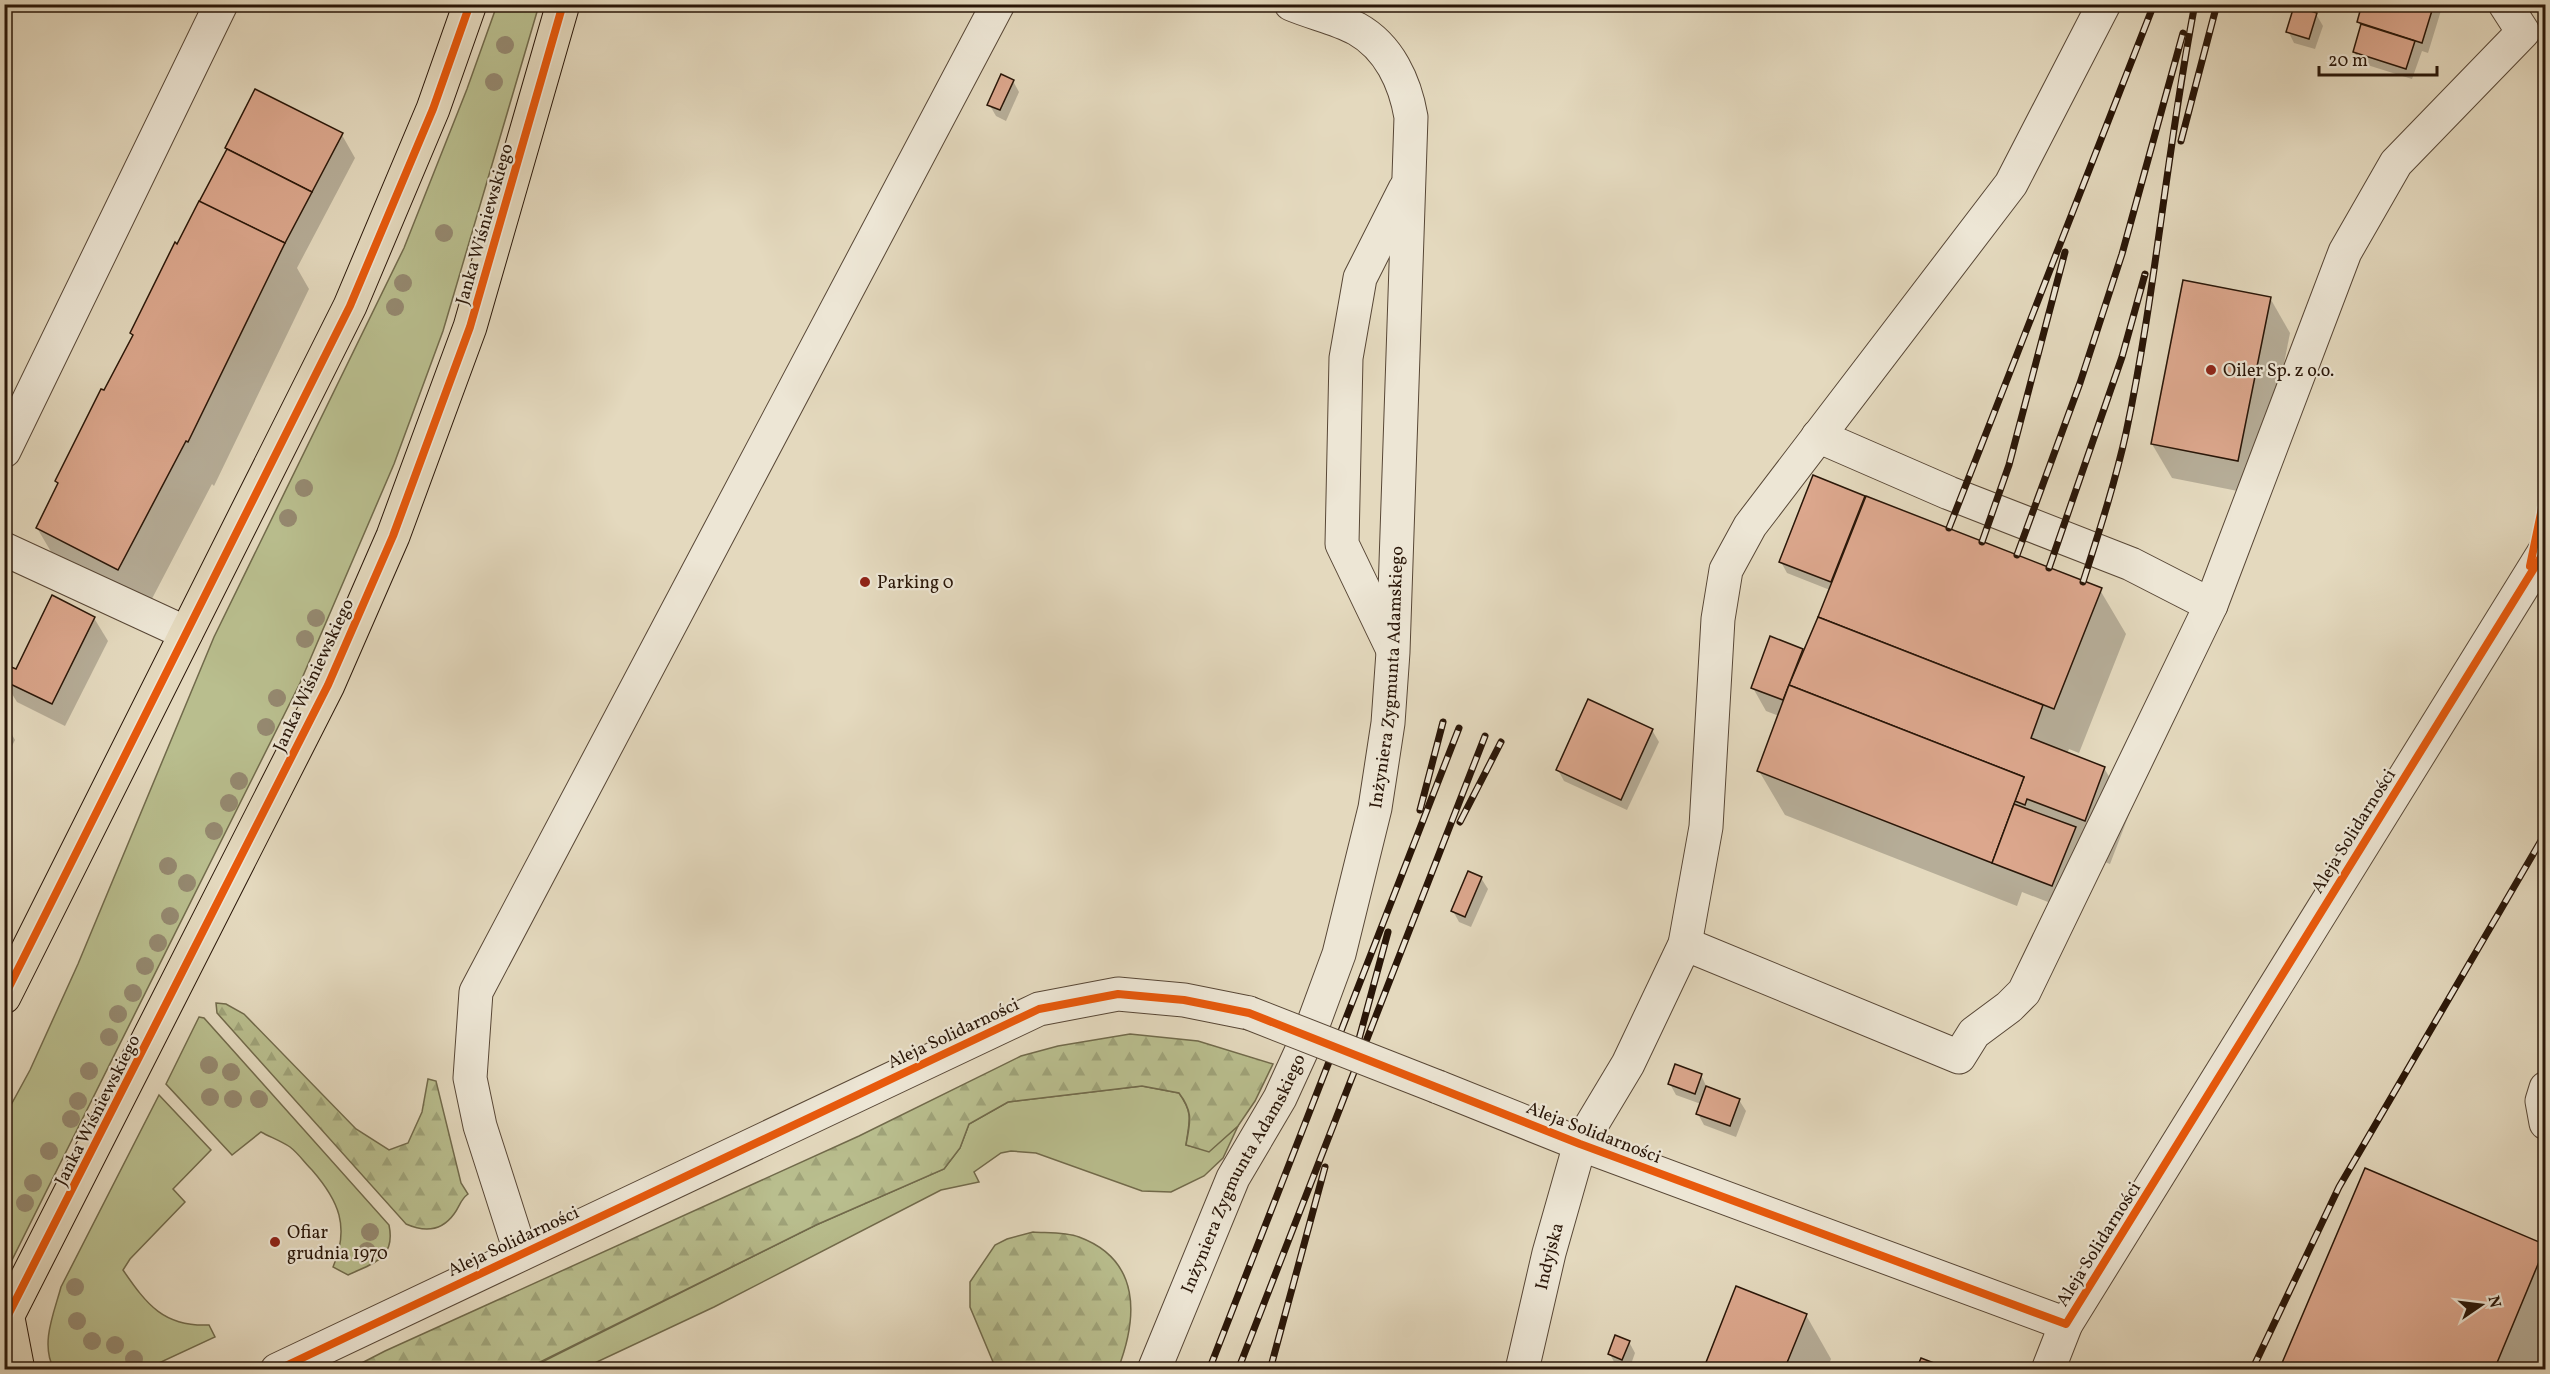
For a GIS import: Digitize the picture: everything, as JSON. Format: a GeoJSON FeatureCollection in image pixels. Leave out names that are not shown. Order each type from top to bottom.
{"type":"FeatureCollection","features":[{"type":"Feature","properties":{"kind":"highway"},"geometry":{"type":"LineString","coordinates":[[4,998],[350,306],[433,109],[470,4]]}},
{"type":"Feature","properties":{"kind":"highway","name":"Janka Wiśniewskiego"},"geometry":{"type":"LineString","coordinates":[[6,1320],[328,685],[393,536],[470,327],[563,4]]}},
{"type":"Feature","properties":{"kind":"highway"},"geometry":{"type":"LineString","coordinates":[[6,1320],[18,1370]]}},
{"type":"Feature","properties":{"kind":"street"},"geometry":{"type":"LineString","coordinates":[[4,451],[221,4]]}},
{"type":"Feature","properties":{"kind":"street"},"geometry":{"type":"LineString","coordinates":[[521,1254],[480,1126],[470,1078],[476,992],[998,4]]}},
{"type":"Feature","properties":{"kind":"street","name":"Inżyniera Zygmunta Adamskiego"},"geometry":{"type":"LineString","coordinates":[[1154,1370],[1233,1178],[1280,1098],[1311,1030],[1339,954],[1375,808],[1388,723],[1393,652],[1412,117],[1399,73],[1377,46],[1357,29],[1291,4]]}},
{"type":"Feature","properties":{"kind":"street"},"geometry":{"type":"LineString","coordinates":[[1685,944],[1959,1057],[1974,1033],[2009,1007],[2024,992],[2211,605],[2345,252],[2396,163],[2534,25],[2505,4]]}},
{"type":"Feature","properties":{"kind":"street","name":"Indyjska"},"geometry":{"type":"LineString","coordinates":[[1522,1370],[1548,1252],[1580,1144],[1628,1064],[1685,944],[1706,827],[1718,619],[1726,570],[1750,526],[2011,184],[2103,5]]}},
{"type":"Feature","properties":{"kind":"street"},"geometry":{"type":"LineString","coordinates":[[1393,652],[1342,544],[1346,358],[1360,278],[1410,180]]}},
{"type":"Feature","properties":{"kind":"street"},"geometry":{"type":"LineString","coordinates":[[1818,436],[1949,493],[2131,564],[2211,605]]}},
{"type":"Feature","properties":{"kind":"street"},"geometry":{"type":"LineString","coordinates":[[4,549],[186,633]]}},
{"type":"Feature","properties":{"kind":"street","name":"Aleja Solidarności"},"geometry":{"type":"LineString","coordinates":[[277,1370],[1039,1009],[1118,994],[1184,1000],[1249,1013],[1580,1144],[2066,1324],[2546,549]]}},
{"type":"Feature","properties":{"kind":"street"},"geometry":{"type":"LineString","coordinates":[[2546,1088],[2542,1101],[2546,1123]]}},
{"type":"Feature","properties":{"kind":"street"},"geometry":{"type":"LineString","coordinates":[[2048,1370],[2066,1324]]}},
{"type":"Feature","properties":{"kind":"green space"},"geometry":{"type":"Polygon","coordinates":[[[497,5],[539,5],[443,331],[394,464],[300,683],[5,1274],[5,1116],[30,1070],[78,964],[214,637],[404,248],[467,89],[497,5]]]}},
{"type":"Feature","properties":{"kind":"green space"},"geometry":{"type":"Polygon","coordinates":[[[216,1003],[226,1004],[244,1014],[356,1129],[389,1150],[408,1143],[422,1112],[428,1079],[436,1081],[461,1183],[468,1194],[449,1220],[432,1229],[406,1224],[217,1013],[216,1003]]]}},
{"type":"Feature","properties":{"kind":"green space"},"geometry":{"type":"Polygon","coordinates":[[[199,1017],[204,1018],[389,1225],[390,1236],[386,1253],[374,1263],[348,1275],[333,1267],[341,1239],[339,1215],[321,1181],[293,1149],[261,1132],[232,1155],[166,1084],[199,1017]]]}},
{"type":"Feature","properties":{"kind":"green space"},"geometry":{"type":"Polygon","coordinates":[[[1130,1034],[1198,1041],[1273,1064],[1255,1101],[1238,1126],[1209,1152],[1186,1145],[1189,1112],[1179,1093],[1142,1086],[1008,1102],[969,1124],[960,1148],[944,1169],[816,1225],[526,1369],[350,1369],[859,1136],[1021,1056],[1058,1046],[1130,1034]]]}},
{"type":"Feature","properties":{"kind":"green space"},"geometry":{"type":"Polygon","coordinates":[[[1142,1086],[1179,1093],[1189,1112],[1186,1145],[1209,1151],[1238,1126],[1223,1158],[1204,1176],[1171,1192],[1142,1191],[1036,1153],[1011,1151],[1001,1153],[974,1172],[979,1182],[941,1190],[714,1307],[582,1369],[526,1370],[816,1225],[944,1169],[960,1148],[969,1124],[1008,1102],[1142,1086]]]}},
{"type":"Feature","properties":{"kind":"green space"},"geometry":{"type":"Polygon","coordinates":[[[159,1095],[211,1150],[173,1189],[185,1202],[130,1259],[123,1270],[140,1294],[158,1311],[180,1322],[209,1325],[215,1337],[146,1369],[54,1369],[48,1349],[48,1339],[61,1287],[159,1095]]]}},
{"type":"Feature","properties":{"kind":"green space"},"geometry":{"type":"Polygon","coordinates":[[[1033,1232],[1062,1233],[1079,1237],[1099,1247],[1114,1260],[1124,1275],[1131,1310],[1125,1349],[1118,1369],[996,1369],[970,1307],[970,1282],[995,1245],[1033,1232]]]}},
{"type":"Feature","properties":{"kind":"building"},"geometry":{"type":"Polygon","coordinates":[[[2362,4],[2434,4],[2422,43],[2357,22],[2362,4]]]}},
{"type":"Feature","properties":{"kind":"building"},"geometry":{"type":"Polygon","coordinates":[[[2294,6],[2317,13],[2309,39],[2286,32],[2294,6]]]}},
{"type":"Feature","properties":{"kind":"building"},"geometry":{"type":"Polygon","coordinates":[[[2361,24],[2415,41],[2406,69],[2353,52],[2361,24]]]}},
{"type":"Feature","properties":{"kind":"building"},"geometry":{"type":"Polygon","coordinates":[[[1001,74],[1014,80],[1000,110],[987,105],[1001,74]]]}},
{"type":"Feature","properties":{"kind":"building"},"geometry":{"type":"Polygon","coordinates":[[[255,89],[343,133],[312,192],[225,148],[255,89]]]}},
{"type":"Feature","properties":{"kind":"building"},"geometry":{"type":"Polygon","coordinates":[[[227,149],[312,192],[285,243],[199,202],[227,149]]]}},
{"type":"Feature","properties":{"kind":"building"},"geometry":{"type":"Polygon","coordinates":[[[199,201],[285,243],[188,442],[186,441],[118,570],[36,528],[58,483],[55,481],[101,389],[104,390],[133,335],[130,333],[175,242],[177,244],[199,201]]]}},
{"type":"Feature","properties":{"kind":"building","name":"Oiler Sp. z o.o."},"geometry":{"type":"Polygon","coordinates":[[[2183,280],[2271,297],[2238,461],[2151,444],[2183,280]]]}},
{"type":"Feature","properties":{"kind":"building"},"geometry":{"type":"Polygon","coordinates":[[[1813,475],[1865,496],[1831,582],[1779,562],[1813,475]]]}},
{"type":"Feature","properties":{"kind":"building"},"geometry":{"type":"Polygon","coordinates":[[[1866,496],[2102,588],[2054,709],[1818,617],[1866,496]]]}},
{"type":"Feature","properties":{"kind":"building"},"geometry":{"type":"Polygon","coordinates":[[[52,595],[95,617],[52,704],[4,681],[4,674],[9,666],[16,669],[52,595]]]}},
{"type":"Feature","properties":{"kind":"building"},"geometry":{"type":"Polygon","coordinates":[[[1818,617],[2043,705],[2031,738],[2105,767],[2085,821],[2027,799],[2025,805],[2015,801],[2024,777],[1789,685],[1818,617]]]}},
{"type":"Feature","properties":{"kind":"building"},"geometry":{"type":"Polygon","coordinates":[[[1770,636],[1803,649],[1783,700],[1751,688],[1770,636]]]}},
{"type":"Feature","properties":{"kind":"building"},"geometry":{"type":"Polygon","coordinates":[[[1789,685],[2024,777],[1992,863],[1757,771],[1789,685]]]}},
{"type":"Feature","properties":{"kind":"building"},"geometry":{"type":"Polygon","coordinates":[[[1588,699],[1653,729],[1621,800],[1556,770],[1588,699]]]}},
{"type":"Feature","properties":{"kind":"building"},"geometry":{"type":"Polygon","coordinates":[[[2014,804],[2076,827],[2052,886],[1992,863],[2014,804]]]}},
{"type":"Feature","properties":{"kind":"building"},"geometry":{"type":"Polygon","coordinates":[[[1468,871],[1482,877],[1465,917],[1451,911],[1468,871]]]}},
{"type":"Feature","properties":{"kind":"building"},"geometry":{"type":"Polygon","coordinates":[[[1675,1064],[1702,1074],[1695,1094],[1668,1084],[1675,1064]]]}},
{"type":"Feature","properties":{"kind":"building"},"geometry":{"type":"Polygon","coordinates":[[[1706,1086],[1740,1099],[1730,1126],[1696,1114],[1706,1086]]]}},
{"type":"Feature","properties":{"kind":"building"},"geometry":{"type":"Polygon","coordinates":[[[2365,1168],[2546,1245],[2494,1370],[2279,1370],[2365,1168]]]}},
{"type":"Feature","properties":{"kind":"building"},"geometry":{"type":"Polygon","coordinates":[[[1736,1286],[1807,1314],[1784,1370],[1703,1370],[1736,1286]]]}},
{"type":"Feature","properties":{"kind":"building"},"geometry":{"type":"Polygon","coordinates":[[[1615,1335],[1630,1341],[1622,1360],[1608,1354],[1615,1335]]]}},
{"type":"Feature","properties":{"kind":"building"},"geometry":{"type":"Polygon","coordinates":[[[1921,1358],[1952,1370],[1916,1370],[1921,1358]]]}},
{"type":"Feature","properties":{"kind":"railway"},"geometry":{"type":"LineString","coordinates":[[1949,528],[2154,4]]}},
{"type":"Feature","properties":{"kind":"railway"},"geometry":{"type":"LineString","coordinates":[[2083,582],[2126,433],[2146,326],[2185,57],[2195,4]]}},
{"type":"Feature","properties":{"kind":"railway"},"geometry":{"type":"LineString","coordinates":[[2181,141],[2217,4]]}},
{"type":"Feature","properties":{"kind":"railway"},"geometry":{"type":"LineString","coordinates":[[2017,555],[2080,383],[2122,254],[2183,33]]}},
{"type":"Feature","properties":{"kind":"railway"},"geometry":{"type":"LineString","coordinates":[[1982,542],[2009,465],[2065,252]]}},
{"type":"Feature","properties":{"kind":"railway"},"geometry":{"type":"LineString","coordinates":[[2049,568],[2122,357],[2145,274]]}},
{"type":"Feature","properties":{"kind":"railway"},"geometry":{"type":"LineString","coordinates":[[1420,810],[1443,722]]}},
{"type":"Feature","properties":{"kind":"railway"},"geometry":{"type":"LineString","coordinates":[[1209,1370],[1459,728]]}},
{"type":"Feature","properties":{"kind":"railway"},"geometry":{"type":"LineString","coordinates":[[1238,1370],[1485,736]]}},
{"type":"Feature","properties":{"kind":"railway"},"geometry":{"type":"LineString","coordinates":[[1460,822],[1501,742]]}},
{"type":"Feature","properties":{"kind":"railway"},"geometry":{"type":"LineString","coordinates":[[2252,1370],[2339,1187],[2546,832]]}},
{"type":"Feature","properties":{"kind":"railway"},"geometry":{"type":"LineString","coordinates":[[1359,1039],[1388,932]]}},
{"type":"Feature","properties":{"kind":"railway"},"geometry":{"type":"LineString","coordinates":[[1270,1370],[1325,1167]]}},
{"type":"Feature","properties":{"kind":"cycle path"},"geometry":{"type":"LineString","coordinates":[[4,997],[350,306],[433,109],[470,4]]}},
{"type":"Feature","properties":{"kind":"cycle path"},"geometry":{"type":"LineString","coordinates":[[4,1323],[328,685],[393,536],[470,327],[563,4]]}},
{"type":"Feature","properties":{"kind":"cycle path"},"geometry":{"type":"LineString","coordinates":[[2530,566],[2546,489]]}},
{"type":"Feature","properties":{"kind":"cycle path"},"geometry":{"type":"LineString","coordinates":[[277,1370],[1039,1009],[1118,994],[1184,1000],[1249,1013],[1580,1144],[2066,1324],[2546,549]]}},
{"type":"Feature","properties":{"kind":"place","name":"Oiler Sp. z o.o."},"geometry":{"type":"Point","coordinates":[2211,370]}},
{"type":"Feature","properties":{"kind":"place","name":"Parking 0"},"geometry":{"type":"Point","coordinates":[865,582]}},
{"type":"Feature","properties":{"kind":"place","name":"Ofiar grudnia 1970"},"geometry":{"type":"Point","coordinates":[275,1242]}}]}
